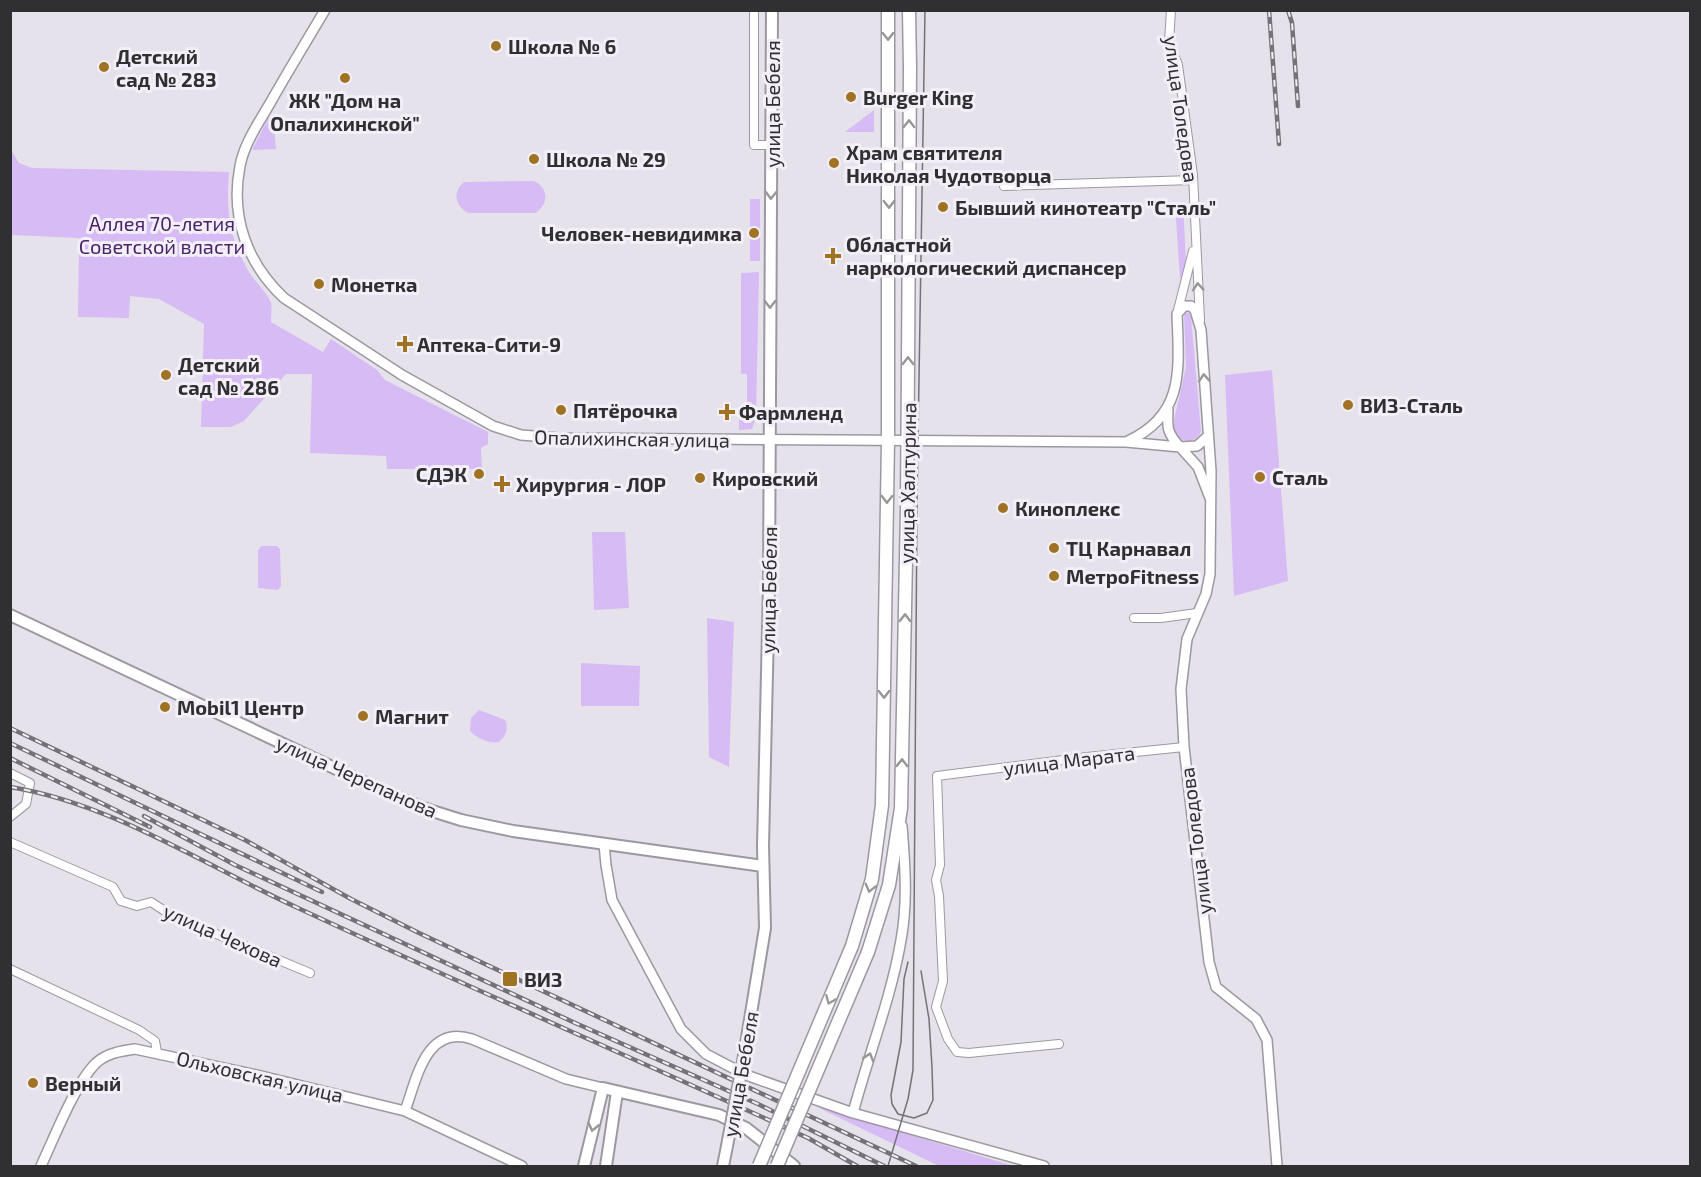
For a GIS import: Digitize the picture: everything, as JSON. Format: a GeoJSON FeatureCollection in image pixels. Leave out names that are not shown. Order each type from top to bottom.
{"type":"FeatureCollection","features":[{"type":"Feature","properties":{"kind":"main road","name":"улица Бебеля"},"geometry":{"type":"LineString","coordinates":[[723,1167],[765,928],[763,866],[770,440],[772,10]]}},
{"type":"Feature","properties":{"kind":"main road","name":"улица Халтурина"},"geometry":{"type":"LineString","coordinates":[[759,1167],[852,946],[872,879],[882,805],[888,441],[888,10]]}},
{"type":"Feature","properties":{"kind":"main road","name":"улица Халтурина"},"geometry":{"type":"LineString","coordinates":[[777,1167],[868,952],[889,885],[901,808],[908,441],[909,10]]}},
{"type":"Feature","properties":{"kind":"main road","name":"улица Черепанова"},"geometry":{"type":"LineString","coordinates":[[10,615],[385,792],[426,809],[461,820],[513,831],[763,866]]}},
{"type":"Feature","properties":{"kind":"main road"},"geometry":{"type":"LineString","coordinates":[[584,1167],[603,1088],[706,1111],[735,1122],[760,1138],[794,1167]]}},
{"type":"Feature","properties":{"kind":"main road"},"geometry":{"type":"LineString","coordinates":[[606,1167],[617,1092]]}},
{"type":"Feature","properties":{"kind":"street","name":"Опалихинская улица"},"geometry":{"type":"LineString","coordinates":[[325,10],[248,140],[240,166],[238,217],[253,261],[267,282],[300,310],[402,375],[494,426],[521,435],[558,438],[1126,442],[1180,447]]}},
{"type":"Feature","properties":{"kind":"street"},"geometry":{"type":"LineString","coordinates":[[754,10],[754,144],[772,145]]}},
{"type":"Feature","properties":{"kind":"street","name":"улица Толедова"},"geometry":{"type":"LineString","coordinates":[[1171,10],[1168,42],[1178,65],[1194,180],[1211,471],[1210,574],[1206,594],[1187,639],[1181,689],[1184,747],[1209,962],[1216,987],[1256,1020],[1267,1040],[1277,1167]]}},
{"type":"Feature","properties":{"kind":"street"},"geometry":{"type":"LineString","coordinates":[[1004,186],[1194,180]]}},
{"type":"Feature","properties":{"kind":"street"},"geometry":{"type":"LineString","coordinates":[[1196,243],[1177,314],[1176,383],[1168,409],[1167,430],[1172,439],[1198,467],[1210,498]]}},
{"type":"Feature","properties":{"kind":"street"},"geometry":{"type":"LineString","coordinates":[[1177,314],[1184,306],[1191,306],[1195,310],[1201,330]]}},
{"type":"Feature","properties":{"kind":"street"},"geometry":{"type":"LineString","coordinates":[[1126,442],[1146,433],[1168,409]]}},
{"type":"Feature","properties":{"kind":"street"},"geometry":{"type":"LineString","coordinates":[[1180,447],[1197,446],[1208,436]]}},
{"type":"Feature","properties":{"kind":"street"},"geometry":{"type":"LineString","coordinates":[[1134,618],[1161,618],[1197,613]]}},
{"type":"Feature","properties":{"kind":"street","name":"улица Марата"},"geometry":{"type":"LineString","coordinates":[[1059,1044],[969,1053],[957,1052],[948,1039],[936,1007],[943,981],[939,896],[936,880],[940,865],[937,776],[1184,747]]}},
{"type":"Feature","properties":{"kind":"street"},"geometry":{"type":"LineString","coordinates":[[10,773],[30,783],[26,804],[10,817]]}},
{"type":"Feature","properties":{"kind":"street"},"geometry":{"type":"LineString","coordinates":[[853,1113],[891,984],[901,940],[905,867],[901,808]]}},
{"type":"Feature","properties":{"kind":"street","name":"улица Чехова"},"geometry":{"type":"LineString","coordinates":[[10,842],[113,887],[121,901],[137,906],[151,902],[171,915],[310,973]]}},
{"type":"Feature","properties":{"kind":"street"},"geometry":{"type":"LineString","coordinates":[[604,844],[612,900],[681,1029],[706,1054],[746,1076],[853,1113],[1044,1167]]}},
{"type":"Feature","properties":{"kind":"street","name":"Ольховская улица"},"geometry":{"type":"LineString","coordinates":[[10,969],[139,1030],[155,1041],[156,1052],[405,1111],[522,1167]]}},
{"type":"Feature","properties":{"kind":"street"},"geometry":{"type":"LineString","coordinates":[[405,1111],[428,1052],[441,1039],[456,1035],[472,1039],[566,1079],[603,1088]]}},
{"type":"Feature","properties":{"kind":"street"},"geometry":{"type":"LineString","coordinates":[[41,1167],[81,1084],[97,1063],[116,1051],[135,1049],[156,1052]]}},
{"type":"Feature","properties":{"kind":"green space"},"geometry":{"type":"Polygon","coordinates":[[[874,110],[874,132],[845,132],[874,110]]]}},
{"type":"Feature","properties":{"kind":"green space"},"geometry":{"type":"Polygon","coordinates":[[[269,117],[273,119],[276,149],[252,150],[269,117]]]}},
{"type":"Feature","properties":{"kind":"green space","name":"Аллея 70-летия Советской власти"},"geometry":{"type":"Polygon","coordinates":[[[10,148],[19,163],[32,168],[229,172],[228,200],[233,236],[249,272],[271,303],[271,322],[323,352],[331,339],[377,370],[385,380],[488,432],[488,444],[481,448],[482,469],[387,469],[386,456],[310,453],[312,374],[286,374],[244,421],[231,427],[201,427],[204,324],[159,299],[130,296],[129,318],[78,317],[79,238],[11,235],[10,148]]]}},
{"type":"Feature","properties":{"kind":"green space"},"geometry":{"type":"Polygon","coordinates":[[[534,181],[545,192],[543,206],[535,213],[468,213],[458,203],[458,190],[464,182],[534,181]]]}},
{"type":"Feature","properties":{"kind":"green space"},"geometry":{"type":"Polygon","coordinates":[[[750,199],[760,199],[760,261],[750,261],[750,199]]]}},
{"type":"Feature","properties":{"kind":"green space"},"geometry":{"type":"Polygon","coordinates":[[[1175,203],[1183,203],[1186,263],[1180,279],[1175,203]]]}},
{"type":"Feature","properties":{"kind":"green space"},"geometry":{"type":"Polygon","coordinates":[[[759,272],[756,418],[752,429],[739,430],[739,405],[747,405],[747,374],[741,374],[741,273],[759,272]]]}},
{"type":"Feature","properties":{"kind":"green space"},"geometry":{"type":"Polygon","coordinates":[[[1184,312],[1189,313],[1191,317],[1201,432],[1195,439],[1189,441],[1174,436],[1172,429],[1186,367],[1184,312]]]}},
{"type":"Feature","properties":{"kind":"green space"},"geometry":{"type":"Polygon","coordinates":[[[1272,370],[1288,581],[1234,596],[1225,375],[1272,370]]]}},
{"type":"Feature","properties":{"kind":"green space"},"geometry":{"type":"Polygon","coordinates":[[[592,532],[625,532],[629,608],[594,610],[592,532]]]}},
{"type":"Feature","properties":{"kind":"green space"},"geometry":{"type":"Polygon","coordinates":[[[261,546],[277,546],[280,549],[281,586],[278,590],[258,588],[258,551],[261,546]]]}},
{"type":"Feature","properties":{"kind":"green space"},"geometry":{"type":"Polygon","coordinates":[[[707,618],[734,622],[729,767],[709,757],[707,618]]]}},
{"type":"Feature","properties":{"kind":"green space"},"geometry":{"type":"Polygon","coordinates":[[[581,663],[640,666],[639,706],[581,706],[581,663]]]}},
{"type":"Feature","properties":{"kind":"green space"},"geometry":{"type":"Polygon","coordinates":[[[479,710],[505,720],[506,732],[499,742],[483,740],[470,731],[471,718],[479,710]]]}},
{"type":"Feature","properties":{"kind":"green space"},"geometry":{"type":"Polygon","coordinates":[[[817,1107],[1014,1166],[939,1166],[817,1107]]]}},
{"type":"Feature","properties":{"kind":"tram line"},"geometry":{"type":"LineString","coordinates":[[888,1166],[908,1099],[913,1070],[917,502],[925,10]]}},
{"type":"Feature","properties":{"kind":"tram line"},"geometry":{"type":"LineString","coordinates":[[908,962],[904,979],[901,1042],[891,1095],[892,1104],[898,1114],[914,1118],[927,1113],[933,1100],[929,1019],[921,971]]}},
{"type":"Feature","properties":{"kind":"railway"},"geometry":{"type":"LineString","coordinates":[[1269,10],[1279,144]]}},
{"type":"Feature","properties":{"kind":"railway"},"geometry":{"type":"LineString","coordinates":[[1288,10],[1292,23],[1298,106]]}},
{"type":"Feature","properties":{"kind":"railway"},"geometry":{"type":"LineString","coordinates":[[10,728],[245,840],[351,899],[419,933],[916,1166]]}},
{"type":"Feature","properties":{"kind":"railway"},"geometry":{"type":"LineString","coordinates":[[10,743],[322,892]]}},
{"type":"Feature","properties":{"kind":"railway"},"geometry":{"type":"LineString","coordinates":[[10,758],[150,827]]}},
{"type":"Feature","properties":{"kind":"railway"},"geometry":{"type":"LineString","coordinates":[[10,787],[48,795],[121,821],[362,937],[808,1138],[857,1166]]}},
{"type":"Feature","properties":{"kind":"railway"},"geometry":{"type":"LineString","coordinates":[[144,816],[235,865],[573,1022],[758,1104],[884,1166]]}},
{"type":"Feature","properties":{"kind":"place","name":"Школа № 6"},"geometry":{"type":"Point","coordinates":[496,46]}},
{"type":"Feature","properties":{"kind":"place","name":"Детский сад № 283"},"geometry":{"type":"Point","coordinates":[104,67]}},
{"type":"Feature","properties":{"kind":"place","name":"ЖК \"Дом на Опалихинской\""},"geometry":{"type":"Point","coordinates":[345,78]}},
{"type":"Feature","properties":{"kind":"place","name":"Burger King"},"geometry":{"type":"Point","coordinates":[851,97]}},
{"type":"Feature","properties":{"kind":"place","name":"Школа № 29"},"geometry":{"type":"Point","coordinates":[534,159]}},
{"type":"Feature","properties":{"kind":"place","name":"Храм святителя Николая Чудотворца"},"geometry":{"type":"Point","coordinates":[834,163]}},
{"type":"Feature","properties":{"kind":"place","name":"Бывший кинотеатр \"Сталь\""},"geometry":{"type":"Point","coordinates":[943,207]}},
{"type":"Feature","properties":{"kind":"place","name":"Человек-невидимка"},"geometry":{"type":"Point","coordinates":[754,233]}},
{"type":"Feature","properties":{"kind":"place","name":"Областной наркологический диспансер"},"geometry":{"type":"Point","coordinates":[833,256]}},
{"type":"Feature","properties":{"kind":"place","name":"Монетка"},"geometry":{"type":"Point","coordinates":[319,284]}},
{"type":"Feature","properties":{"kind":"place","name":"Аптека-Сити-9"},"geometry":{"type":"Point","coordinates":[405,344]}},
{"type":"Feature","properties":{"kind":"place","name":"Детский сад № 286"},"geometry":{"type":"Point","coordinates":[166,375]}},
{"type":"Feature","properties":{"kind":"place","name":"ВИЗ-Сталь"},"geometry":{"type":"Point","coordinates":[1348,405]}},
{"type":"Feature","properties":{"kind":"place","name":"Пятёрочка"},"geometry":{"type":"Point","coordinates":[561,410]}},
{"type":"Feature","properties":{"kind":"place","name":"Фармленд"},"geometry":{"type":"Point","coordinates":[727,412]}},
{"type":"Feature","properties":{"kind":"place","name":"СДЭК"},"geometry":{"type":"Point","coordinates":[479,474]}},
{"type":"Feature","properties":{"kind":"place","name":"Сталь"},"geometry":{"type":"Point","coordinates":[1260,477]}},
{"type":"Feature","properties":{"kind":"place","name":"Кировский"},"geometry":{"type":"Point","coordinates":[700,478]}},
{"type":"Feature","properties":{"kind":"place","name":"Хирургия - ЛОР"},"geometry":{"type":"Point","coordinates":[502,484]}},
{"type":"Feature","properties":{"kind":"place","name":"Киноплекс"},"geometry":{"type":"Point","coordinates":[1003,508]}},
{"type":"Feature","properties":{"kind":"place","name":"ТЦ Карнавал"},"geometry":{"type":"Point","coordinates":[1054,548]}},
{"type":"Feature","properties":{"kind":"place","name":"МетроFitness"},"geometry":{"type":"Point","coordinates":[1054,576]}},
{"type":"Feature","properties":{"kind":"place","name":"Mobil1 Центр"},"geometry":{"type":"Point","coordinates":[165,707]}},
{"type":"Feature","properties":{"kind":"place","name":"Магнит"},"geometry":{"type":"Point","coordinates":[363,716]}},
{"type":"Feature","properties":{"kind":"place","name":"ВИЗ"},"geometry":{"type":"Point","coordinates":[510,979]}},
{"type":"Feature","properties":{"kind":"place","name":"Верный"},"geometry":{"type":"Point","coordinates":[33,1083]}}]}
